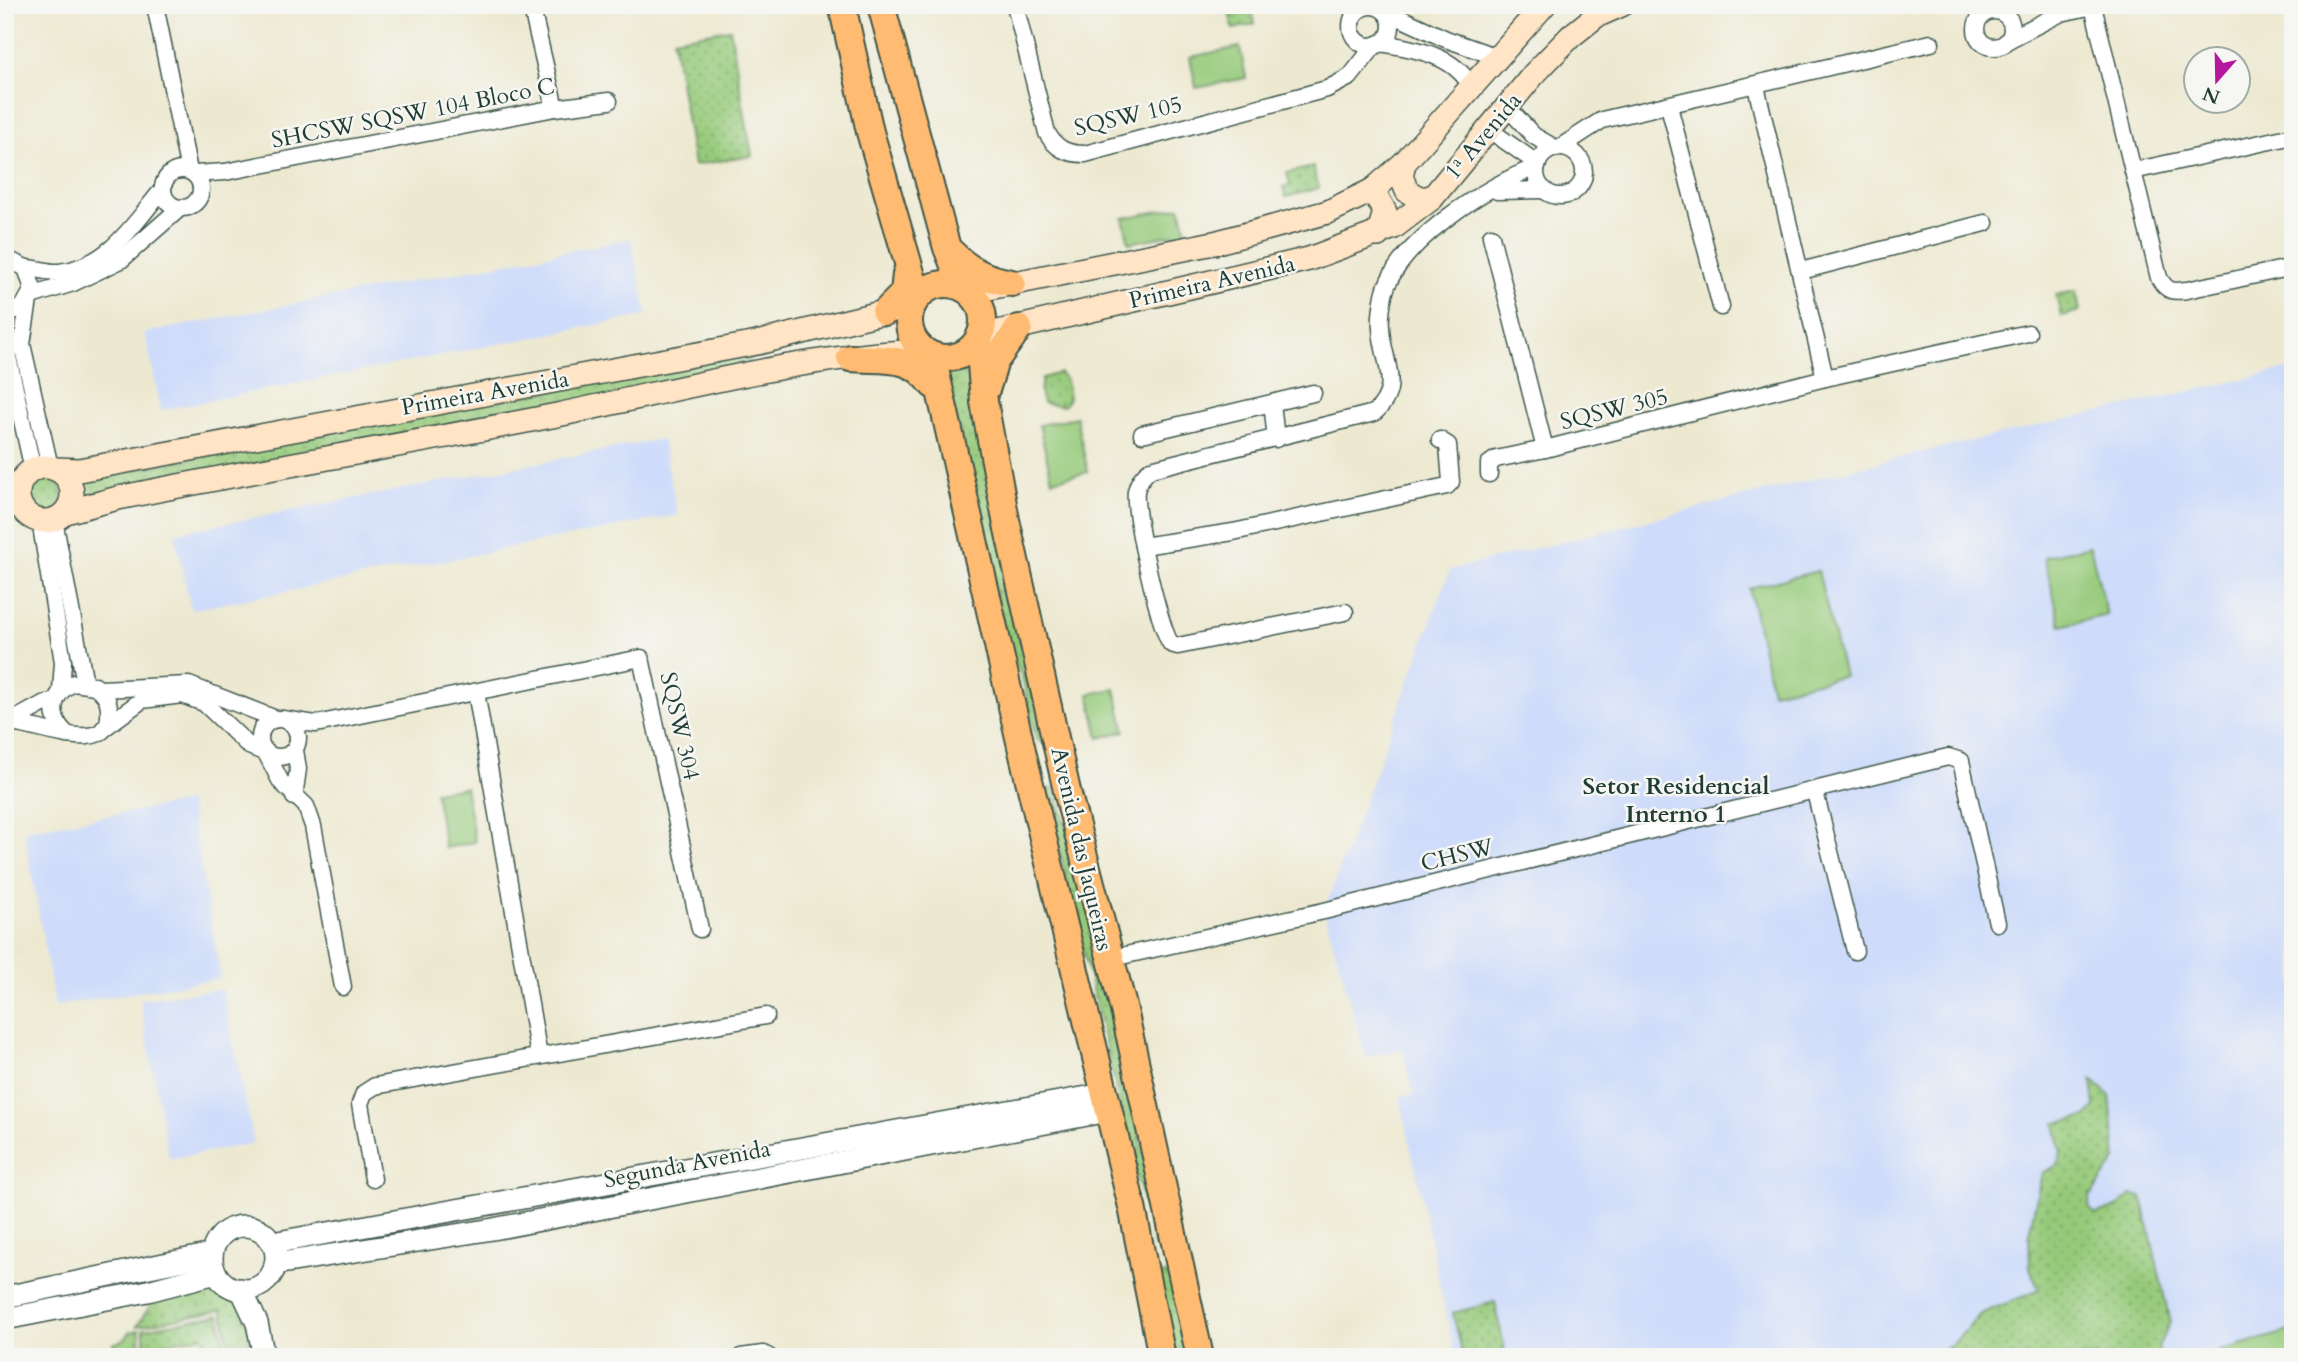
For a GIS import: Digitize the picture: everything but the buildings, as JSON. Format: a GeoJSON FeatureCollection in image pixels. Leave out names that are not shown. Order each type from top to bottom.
{"type":"FeatureCollection","features":[{"type":"Feature","properties":{"kind":"main road"},"geometry":{"type":"LineString","coordinates":[[842,5],[870,132],[906,255],[915,301],[909,330],[927,354],[956,358],[970,350],[980,337],[982,311],[966,290],[947,248],[881,5]]}},
{"type":"Feature","properties":{"kind":"main road"},"geometry":{"type":"LineString","coordinates":[[1228,278],[1216,261],[1214,243],[1307,220],[1373,190],[1404,163],[1544,5]]}},
{"type":"Feature","properties":{"kind":"main road","name":"1ª Avenida"},"geometry":{"type":"LineString","coordinates":[[1432,198],[1534,74],[1571,36],[1596,16],[1621,5]]}},
{"type":"Feature","properties":{"kind":"main road"},"geometry":{"type":"LineString","coordinates":[[1404,163],[1401,176],[1407,191],[1419,198],[1432,198]]}},
{"type":"Feature","properties":{"kind":"main road"},"geometry":{"type":"LineString","coordinates":[[1373,190],[1385,212],[1378,235]]}},
{"type":"Feature","properties":{"kind":"main road","name":"Primeira Avenida"},"geometry":{"type":"LineString","coordinates":[[980,337],[1309,259],[1378,235],[1409,218],[1432,198]]}},
{"type":"Feature","properties":{"kind":"main road","name":"Primeira Avenida"},"geometry":{"type":"LineString","coordinates":[[966,290],[1214,243]]}},
{"type":"Feature","properties":{"kind":"main road"},"geometry":{"type":"LineString","coordinates":[[947,248],[973,272],[988,279],[1012,283]]}},
{"type":"Feature","properties":{"kind":"main road"},"geometry":{"type":"LineString","coordinates":[[885,312],[904,293],[906,255]]}},
{"type":"Feature","properties":{"kind":"main road"},"geometry":{"type":"LineString","coordinates":[[915,301],[939,285],[966,290]]}},
{"type":"Feature","properties":{"kind":"main road","name":"Primeira Avenida"},"geometry":{"type":"LineString","coordinates":[[33,473],[79,470],[757,343],[885,312],[915,301]]}},
{"type":"Feature","properties":{"kind":"main road"},"geometry":{"type":"LineString","coordinates":[[984,402],[995,361],[1019,328]]}},
{"type":"Feature","properties":{"kind":"main road","name":"Avenida das Jaqueiras"},"geometry":{"type":"LineString","coordinates":[[980,337],[984,402],[1006,520],[1067,791],[1108,959],[1124,1010],[1200,1357]]}},
{"type":"Feature","properties":{"kind":"main road"},"geometry":{"type":"LineString","coordinates":[[757,343],[762,360],[758,372]]}},
{"type":"Feature","properties":{"kind":"main road","name":"Primeira Avenida"},"geometry":{"type":"LineString","coordinates":[[5,519],[49,518],[118,498],[523,421],[758,372],[850,358],[927,354]]}},
{"type":"Feature","properties":{"kind":"main road","name":"Avenida das Jaqueiras"},"geometry":{"type":"LineString","coordinates":[[927,354],[945,403],[1023,755],[1143,1259],[1162,1357]]}},
{"type":"Feature","properties":{"kind":"main road"},"geometry":{"type":"LineString","coordinates":[[850,358],[910,363],[921,369],[945,403]]}},
{"type":"Feature","properties":{"kind":"main road"},"geometry":{"type":"LineString","coordinates":[[33,473],[66,476],[72,488],[72,500],[49,518],[26,513],[18,498],[33,473]]}},
{"type":"Feature","properties":{"kind":"main road"},"geometry":{"type":"LineString","coordinates":[[1023,755],[1037,757],[1048,752],[1056,736]]}},
{"type":"Feature","properties":{"kind":"main road"},"geometry":{"type":"LineString","coordinates":[[1033,792],[1049,784],[1067,791]]}},
{"type":"Feature","properties":{"kind":"main road"},"geometry":{"type":"LineString","coordinates":[[1143,1259],[1164,1265],[1179,1256]]}},
{"type":"Feature","properties":{"kind":"street"},"geometry":{"type":"LineString","coordinates":[[155,5],[192,172],[201,187],[200,197]]}},
{"type":"Feature","properties":{"kind":"street"},"geometry":{"type":"LineString","coordinates":[[531,5],[555,108]]}},
{"type":"Feature","properties":{"kind":"street","name":"SQSW 105"},"geometry":{"type":"LineString","coordinates":[[1014,5],[1047,133],[1060,148],[1074,154],[1085,154],[1327,89],[1350,77],[1378,44]]}},
{"type":"Feature","properties":{"kind":"street"},"geometry":{"type":"LineString","coordinates":[[1345,5],[1353,30],[1364,44],[1417,49],[1448,63],[1464,74],[1472,89]]}},
{"type":"Feature","properties":{"kind":"street"},"geometry":{"type":"LineString","coordinates":[[2045,20],[2005,12],[1978,12],[1976,33],[1981,41],[1997,46],[2045,20],[2095,6],[2160,278],[2169,290],[2187,290],[2293,267]]}},
{"type":"Feature","properties":{"kind":"street"},"geometry":{"type":"LineString","coordinates":[[1350,77],[1353,30],[1361,8],[1380,8],[1446,39],[1497,57]]}},
{"type":"Feature","properties":{"kind":"street"},"geometry":{"type":"LineString","coordinates":[[1378,44],[1391,27],[1380,8]]}},
{"type":"Feature","properties":{"kind":"street"},"geometry":{"type":"LineString","coordinates":[[2005,12],[2012,26],[2008,40]]}},
{"type":"Feature","properties":{"kind":"street"},"geometry":{"type":"LineString","coordinates":[[1345,612],[1173,645],[1167,639],[1143,546],[1135,493],[1147,472],[1374,413],[1381,406],[1392,382],[1380,328],[1387,285],[1398,264],[1419,239],[1491,191],[1537,165],[1548,151],[1557,148],[1592,123],[1931,43]]}},
{"type":"Feature","properties":{"kind":"street"},"geometry":{"type":"LineString","coordinates":[[1756,86],[1825,378]]}},
{"type":"Feature","properties":{"kind":"street","name":"SHCSW SQSW 104 Bloco C"},"geometry":{"type":"LineString","coordinates":[[192,172],[225,172],[555,108],[609,101]]}},
{"type":"Feature","properties":{"kind":"street"},"geometry":{"type":"LineString","coordinates":[[1669,106],[1721,307]]}},
{"type":"Feature","properties":{"kind":"street"},"geometry":{"type":"LineString","coordinates":[[1507,107],[1534,136],[1557,148],[1571,150],[1582,161]]}},
{"type":"Feature","properties":{"kind":"street"},"geometry":{"type":"LineString","coordinates":[[1491,191],[1545,190],[1560,196],[1575,191],[1584,177],[1582,161],[1592,123]]}},
{"type":"Feature","properties":{"kind":"street"},"geometry":{"type":"LineString","coordinates":[[5,258],[26,268],[56,273],[96,268],[162,190],[165,179],[173,172],[182,128]]}},
{"type":"Feature","properties":{"kind":"street"},"geometry":{"type":"LineString","coordinates":[[1488,128],[1537,165]]}},
{"type":"Feature","properties":{"kind":"street"},"geometry":{"type":"LineString","coordinates":[[2133,170],[2293,136]]}},
{"type":"Feature","properties":{"kind":"street"},"geometry":{"type":"LineString","coordinates":[[1537,165],[1537,178],[1545,190]]}},
{"type":"Feature","properties":{"kind":"street"},"geometry":{"type":"LineString","coordinates":[[173,172],[192,172]]}},
{"type":"Feature","properties":{"kind":"street"},"geometry":{"type":"LineString","coordinates":[[5,314],[16,312],[30,298],[96,268],[121,260],[180,208],[192,206],[225,172]]}},
{"type":"Feature","properties":{"kind":"street"},"geometry":{"type":"LineString","coordinates":[[162,190],[166,201],[180,208]]}},
{"type":"Feature","properties":{"kind":"street"},"geometry":{"type":"LineString","coordinates":[[1801,271],[1985,223]]}},
{"type":"Feature","properties":{"kind":"street","name":"SQSW 305"},"geometry":{"type":"LineString","coordinates":[[1491,236],[1545,449],[1825,378],[2028,333]]}},
{"type":"Feature","properties":{"kind":"street"},"geometry":{"type":"LineString","coordinates":[[26,268],[33,281],[22,344],[33,473]]}},
{"type":"Feature","properties":{"kind":"street"},"geometry":{"type":"LineString","coordinates":[[5,344],[28,407]]}},
{"type":"Feature","properties":{"kind":"street"},"geometry":{"type":"LineString","coordinates":[[1142,434],[1313,393]]}},
{"type":"Feature","properties":{"kind":"street"},"geometry":{"type":"LineString","coordinates":[[1272,403],[1276,439]]}},
{"type":"Feature","properties":{"kind":"street"},"geometry":{"type":"LineString","coordinates":[[1143,546],[1233,532],[1447,486],[1451,482],[1448,445],[1440,440]]}},
{"type":"Feature","properties":{"kind":"street"},"geometry":{"type":"LineString","coordinates":[[1489,474],[1489,464],[1496,459],[1545,449]]}},
{"type":"Feature","properties":{"kind":"street"},"geometry":{"type":"LineString","coordinates":[[49,518],[93,686],[110,708],[104,727]]}},
{"type":"Feature","properties":{"kind":"street"},"geometry":{"type":"LineString","coordinates":[[49,518],[62,662],[55,720],[66,734]]}},
{"type":"Feature","properties":{"kind":"street","name":"SQSW 304"},"geometry":{"type":"LineString","coordinates":[[93,686],[116,691],[188,685],[279,719],[316,724],[641,658],[700,929]]}},
{"type":"Feature","properties":{"kind":"street"},"geometry":{"type":"LineString","coordinates":[[8,723],[58,696],[74,683],[93,686]]}},
{"type":"Feature","properties":{"kind":"street"},"geometry":{"type":"LineString","coordinates":[[476,692],[538,1056]]}},
{"type":"Feature","properties":{"kind":"street"},"geometry":{"type":"LineString","coordinates":[[8,723],[86,738],[142,700],[182,695],[204,703],[249,746],[266,754],[278,758],[296,747]]}},
{"type":"Feature","properties":{"kind":"street","name":"SQSW 304"},"geometry":{"type":"LineString","coordinates":[[296,747],[346,717]]}},
{"type":"Feature","properties":{"kind":"street"},"geometry":{"type":"LineString","coordinates":[[294,797],[298,769],[297,731],[279,719],[261,730],[260,743],[281,782],[294,797],[306,806],[313,826],[343,987]]}},
{"type":"Feature","properties":{"kind":"street","name":"CHSW"},"geometry":{"type":"LineString","coordinates":[[1108,959],[1324,911],[1815,792],[1948,757],[1959,759],[1997,923]]}},
{"type":"Feature","properties":{"kind":"street"},"geometry":{"type":"LineString","coordinates":[[1815,792],[1855,951]]}},
{"type":"Feature","properties":{"kind":"street"},"geometry":{"type":"LineString","coordinates":[[373,1179],[361,1113],[361,1097],[368,1089],[766,1016]]}},
{"type":"Feature","properties":{"kind":"street","name":"Segunda Avenida"},"geometry":{"type":"LineString","coordinates":[[271,1263],[1106,1102]]}},
{"type":"Feature","properties":{"kind":"street"},"geometry":{"type":"LineString","coordinates":[[257,1323],[271,1263],[261,1231],[239,1227],[224,1233],[214,1264],[224,1284],[249,1290],[271,1263]]}},
{"type":"Feature","properties":{"kind":"street"},"geometry":{"type":"LineString","coordinates":[[5,1297],[214,1264]]}},
{"type":"Feature","properties":{"kind":"street"},"geometry":{"type":"LineString","coordinates":[[5,1319],[148,1291],[214,1264]]}},
{"type":"Feature","properties":{"kind":"street"},"geometry":{"type":"LineString","coordinates":[[241,1289],[257,1323],[264,1357]]}},
{"type":"Feature","properties":{"kind":"street"},"geometry":{"type":"LineString","coordinates":[[741,1357],[763,1354],[769,1357]]}},
{"type":"Feature","properties":{"kind":"shaded area"},"geometry":{"type":"Polygon","coordinates":[[[631,239],[647,315],[161,410],[145,333],[631,239]]]}},
{"type":"Feature","properties":{"kind":"shaded area"},"geometry":{"type":"Polygon","coordinates":[[[2293,368],[2293,1357],[1455,1357],[1400,1097],[1414,1094],[1402,1049],[1366,1057],[1324,911],[1450,570],[1914,454],[2293,368]]]}},
{"type":"Feature","properties":{"kind":"shaded area"},"geometry":{"type":"Polygon","coordinates":[[[662,439],[678,515],[191,610],[175,533],[662,439]]]}},
{"type":"Feature","properties":{"kind":"shaded area"},"geometry":{"type":"Polygon","coordinates":[[[189,802],[221,978],[55,1006],[24,830],[189,802]]]}},
{"type":"Feature","properties":{"kind":"shaded area"},"geometry":{"type":"Polygon","coordinates":[[[222,989],[254,1143],[169,1159],[140,1000],[222,989]]]}},
{"type":"Feature","properties":{"kind":"green space"},"geometry":{"type":"Polygon","coordinates":[[[1251,7],[1255,24],[1233,29],[1229,12],[1251,7]]]}},
{"type":"Feature","properties":{"kind":"green space"},"geometry":{"type":"Polygon","coordinates":[[[730,29],[752,156],[694,165],[673,39],[730,29]]]}},
{"type":"Feature","properties":{"kind":"green space"},"geometry":{"type":"Polygon","coordinates":[[[1240,47],[1246,78],[1196,88],[1190,57],[1240,47]]]}},
{"type":"Feature","properties":{"kind":"green space"},"geometry":{"type":"Polygon","coordinates":[[[1313,167],[1319,188],[1286,197],[1283,187],[1290,185],[1287,173],[1313,167]]]}},
{"type":"Feature","properties":{"kind":"green space"},"geometry":{"type":"Polygon","coordinates":[[[1180,207],[1186,232],[1129,243],[1123,218],[1180,207]]]}},
{"type":"Feature","properties":{"kind":"green space"},"geometry":{"type":"Polygon","coordinates":[[[2076,291],[2080,311],[2061,316],[2056,295],[2076,291]]]}},
{"type":"Feature","properties":{"kind":"green space"},"geometry":{"type":"Polygon","coordinates":[[[748,353],[750,362],[630,394],[76,498],[73,481],[748,353]]]}},
{"type":"Feature","properties":{"kind":"green space"},"geometry":{"type":"Polygon","coordinates":[[[965,368],[1051,738],[1043,744],[1036,738],[1022,677],[1008,646],[945,372],[965,368]]]}},
{"type":"Feature","properties":{"kind":"green space"},"geometry":{"type":"Polygon","coordinates":[[[1060,373],[1066,380],[1069,398],[1064,406],[1043,403],[1040,392],[1042,378],[1060,373]]]}},
{"type":"Feature","properties":{"kind":"green space"},"geometry":{"type":"Polygon","coordinates":[[[1076,417],[1088,472],[1052,480],[1039,425],[1076,417]]]}},
{"type":"Feature","properties":{"kind":"green space"},"geometry":{"type":"Polygon","coordinates":[[[43,477],[56,483],[62,496],[56,509],[43,515],[30,509],[24,496],[30,483],[43,477]]]}},
{"type":"Feature","properties":{"kind":"green space"},"geometry":{"type":"Polygon","coordinates":[[[2090,546],[2107,615],[2061,626],[2044,557],[2090,546]]]}},
{"type":"Feature","properties":{"kind":"green space"},"geometry":{"type":"Polygon","coordinates":[[[1818,571],[1844,676],[1772,692],[1749,588],[1818,571]]]}},
{"type":"Feature","properties":{"kind":"green space"},"geometry":{"type":"Polygon","coordinates":[[[1115,689],[1125,731],[1099,738],[1089,694],[1115,689]]]}},
{"type":"Feature","properties":{"kind":"green space"},"geometry":{"type":"Polygon","coordinates":[[[465,787],[475,842],[445,848],[435,792],[465,787]]]}},
{"type":"Feature","properties":{"kind":"green space"},"geometry":{"type":"Polygon","coordinates":[[[1054,789],[1085,883],[1165,1254],[1155,1247],[1140,1189],[1045,791],[1054,789]]]}},
{"type":"Feature","properties":{"kind":"green space"},"geometry":{"type":"Polygon","coordinates":[[[2092,1080],[2110,1096],[2116,1160],[2090,1197],[2089,1207],[2095,1215],[2117,1207],[2131,1195],[2142,1197],[2170,1322],[2158,1347],[2161,1357],[1933,1357],[1956,1341],[1980,1314],[2039,1290],[2030,1268],[2029,1233],[2042,1173],[2057,1166],[2061,1152],[2055,1123],[2086,1117],[2095,1107],[2092,1080]]]}},
{"type":"Feature","properties":{"kind":"green space"},"geometry":{"type":"Polygon","coordinates":[[[1170,1274],[1191,1357],[1171,1357],[1155,1275],[1170,1274]]]}},
{"type":"Feature","properties":{"kind":"green space"},"geometry":{"type":"Polygon","coordinates":[[[201,1289],[216,1290],[235,1301],[246,1320],[254,1357],[231,1357],[222,1310],[137,1326],[156,1297],[201,1289]]]}},
{"type":"Feature","properties":{"kind":"green space"},"geometry":{"type":"Polygon","coordinates":[[[1495,1302],[1506,1357],[1463,1357],[1453,1313],[1495,1302]]]}},
{"type":"Feature","properties":{"kind":"green space"},"geometry":{"type":"Polygon","coordinates":[[[219,1315],[227,1357],[209,1357],[203,1336],[146,1347],[143,1329],[219,1315]]]}},
{"type":"Feature","properties":{"kind":"green space"},"geometry":{"type":"Polygon","coordinates":[[[139,1330],[141,1348],[111,1354],[113,1344],[125,1339],[130,1332],[139,1330]]]}},
{"type":"Feature","properties":{"kind":"green space"},"geometry":{"type":"Polygon","coordinates":[[[2293,1330],[2293,1357],[2222,1357],[2220,1351],[2293,1330]]]}},
{"type":"Feature","properties":{"kind":"district","name":"Setor Residencial Interno 1"},"geometry":{"type":"Point","coordinates":[1676,800]}}]}
